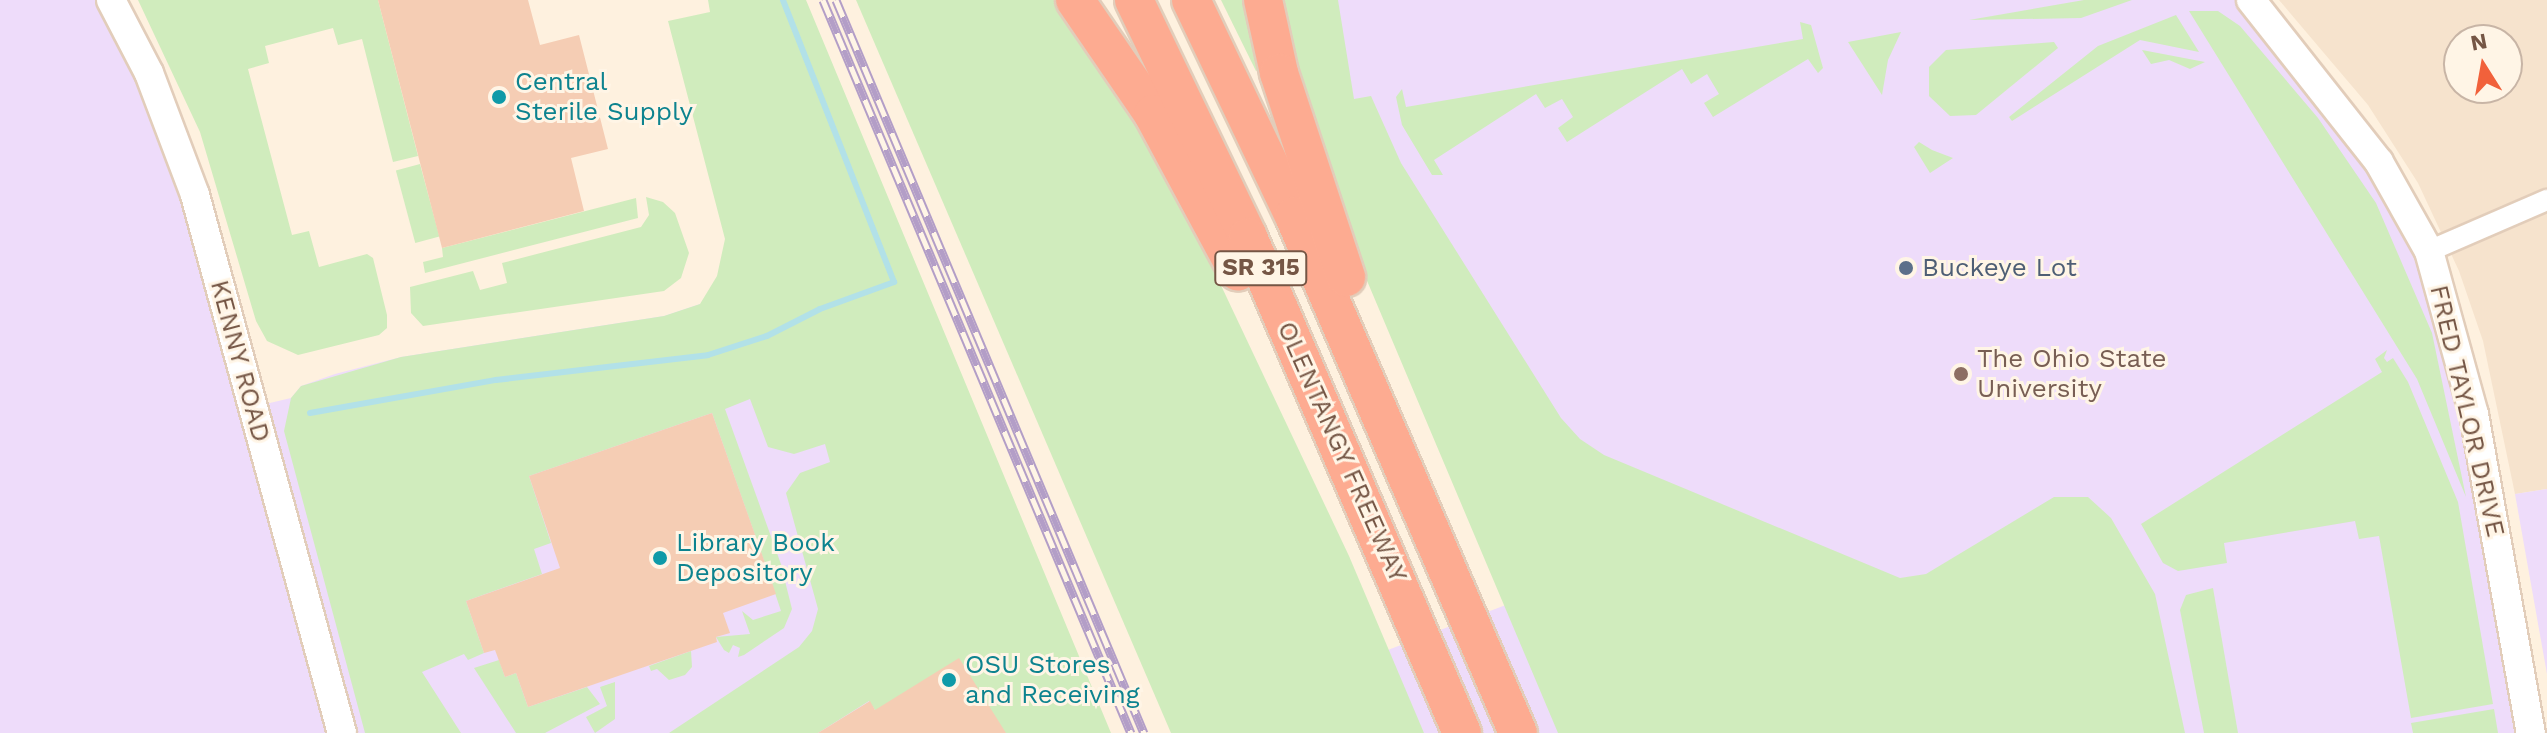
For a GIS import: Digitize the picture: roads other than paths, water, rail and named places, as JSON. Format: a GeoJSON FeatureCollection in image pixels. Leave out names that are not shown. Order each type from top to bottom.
{"type":"FeatureCollection","features":[{"type":"Feature","properties":{"kind":"highway"},"geometry":{"type":"LineString","coordinates":[[1075,0],[1153,114],[1381,539]]}},
{"type":"Feature","properties":{"kind":"highway","name":"OLENTANGY FREEWAY"},"geometry":{"type":"LineString","coordinates":[[1134,0],[1248,237],[1381,539],[1462,733]]}},
{"type":"Feature","properties":{"kind":"highway","name":"OLENTANGY FREEWAY"},"geometry":{"type":"LineString","coordinates":[[1191,0],[1294,216],[1428,518],[1518,733]]}},
{"type":"Feature","properties":{"kind":"highway"},"geometry":{"type":"LineString","coordinates":[[1263,0],[1305,158],[1428,518]]}},
{"type":"Feature","properties":{"kind":"street","name":"KENNY ROAD"},"geometry":{"type":"LineString","coordinates":[[111,0],[149,73],[195,195],[342,733]]}},
{"type":"Feature","properties":{"kind":"street","name":"FRED TAYLOR DRIVE"},"geometry":{"type":"LineString","coordinates":[[2251,0],[2379,162],[2429,251],[2474,414],[2531,733]]}},
{"type":"Feature","properties":{"kind":"street"},"geometry":{"type":"LineString","coordinates":[[2429,251],[2547,200]]}},
{"type":"Feature","properties":{"kind":"waterway"},"geometry":{"type":"LineString","coordinates":[[310,413],[496,380],[708,355],[767,336],[820,309],[894,282],[783,0]]}},
{"type":"Feature","properties":{"kind":"railway"},"geometry":{"type":"LineString","coordinates":[[823,0],[1131,733]]}},
{"type":"Feature","properties":{"kind":"railway"},"geometry":{"type":"LineString","coordinates":[[836,0],[1144,733]]}},
{"type":"Feature","properties":{"kind":"place","name":"Central Sterile Supply"},"geometry":{"type":"Point","coordinates":[499,97]}},
{"type":"Feature","properties":{"kind":"place","name":"Buckeye Lot"},"geometry":{"type":"Point","coordinates":[1906,268]}},
{"type":"Feature","properties":{"kind":"place","name":"The Ohio State University"},"geometry":{"type":"Point","coordinates":[1961,374]}},
{"type":"Feature","properties":{"kind":"place","name":"Library Book Depository"},"geometry":{"type":"Point","coordinates":[660,558]}},
{"type":"Feature","properties":{"kind":"place","name":"OSU Stores and Receiving"},"geometry":{"type":"Point","coordinates":[949,680]}}]}
